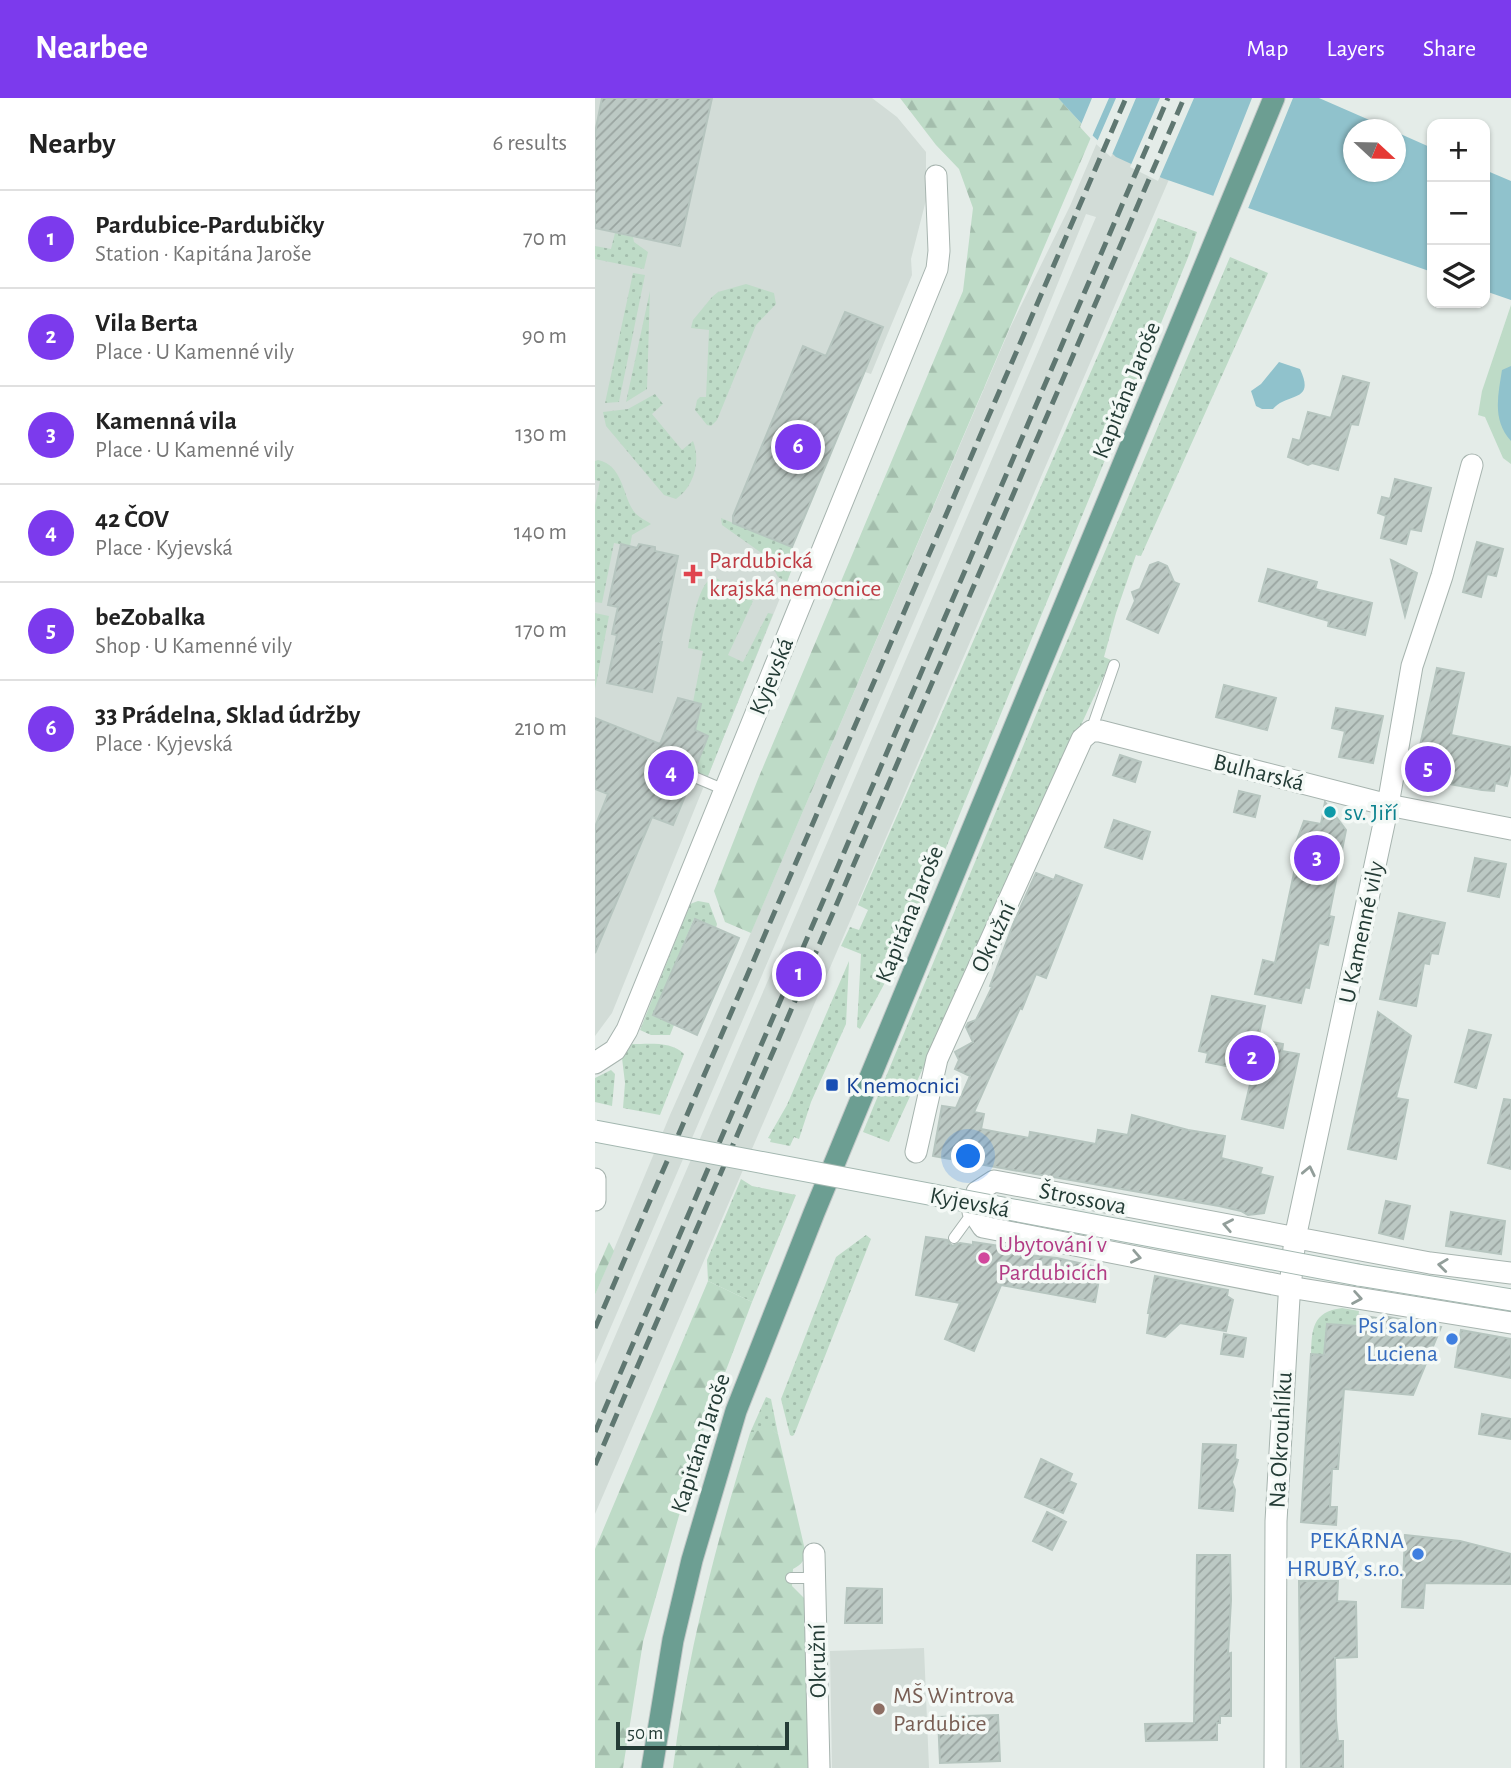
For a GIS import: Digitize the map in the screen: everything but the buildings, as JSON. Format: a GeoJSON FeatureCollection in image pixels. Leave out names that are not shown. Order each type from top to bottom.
{"type":"FeatureCollection","features":[{"type":"Feature","properties":{"kind":"main road","name":"Kapitána Jaroše"},"geometry":{"type":"LineString","coordinates":[[652,1768],[673,1640],[692,1560],[740,1400],[846,1135],[1274,98]]}},
{"type":"Feature","properties":{"kind":"street","name":"Kyjevská"},"geometry":{"type":"LineString","coordinates":[[595,1063],[615,1050],[627,1030],[937,269],[939,251],[936,176]]}},
{"type":"Feature","properties":{"kind":"street","name":"U Kamenné vily"},"geometry":{"type":"LineString","coordinates":[[1295,1238],[1388,805],[1412,666],[1442,576],[1472,466]]}},
{"type":"Feature","properties":{"kind":"street","name":"Bulharská"},"geometry":{"type":"LineString","coordinates":[[1091,731],[1114,734],[1388,805],[1511,829]]}},
{"type":"Feature","properties":{"kind":"street","name":"Okružní"},"geometry":{"type":"LineString","coordinates":[[916,1152],[937,1059],[1082,739],[1091,731]]}},
{"type":"Feature","properties":{"kind":"street","name":"Kyjevská"},"geometry":{"type":"LineString","coordinates":[[595,1131],[1358,1275],[1511,1300]]}},
{"type":"Feature","properties":{"kind":"street"},"geometry":{"type":"LineString","coordinates":[[595,1179],[595,1200]]}},
{"type":"Feature","properties":{"kind":"street","name":"Štrossova"},"geometry":{"type":"LineString","coordinates":[[1511,1273],[1430,1263],[994,1181],[977,1192],[973,1212],[983,1227],[1289,1287],[1511,1324]]}},
{"type":"Feature","properties":{"kind":"street","name":"Na Okrouhlíku"},"geometry":{"type":"LineString","coordinates":[[1275,1768],[1274,1570],[1289,1287],[1295,1238]]}},
{"type":"Feature","properties":{"kind":"street","name":"Okružní"},"geometry":{"type":"LineString","coordinates":[[814,1554],[819,1768]]}},
{"type":"Feature","properties":{"kind":"lane"},"geometry":{"type":"LineString","coordinates":[[1091,731],[1115,665]]}},
{"type":"Feature","properties":{"kind":"lane"},"geometry":{"type":"LineString","coordinates":[[692,776],[725,790]]}},
{"type":"Feature","properties":{"kind":"lane"},"geometry":{"type":"LineString","coordinates":[[954,1238],[973,1212]]}},
{"type":"Feature","properties":{"kind":"lane"},"geometry":{"type":"LineString","coordinates":[[791,1578],[815,1578]]}},
{"type":"Feature","properties":{"kind":"shaded area","name":"Pardubická krajská nemocnice"},"geometry":{"type":"Polygon","coordinates":[[[595,98],[872,98],[897,117],[926,152],[926,200],[911,259],[912,275],[871,374],[865,372],[792,547],[793,566],[612,1013],[595,1036],[595,98]]]}},
{"type":"Feature","properties":{"kind":"shaded area"},"geometry":{"type":"Polygon","coordinates":[[[1116,98],[1204,98],[595,1514],[595,1383],[1096,217],[1086,214],[1036,337],[595,1364],[595,1295],[1011,326],[1070,206],[1116,98]]]}},
{"type":"Feature","properties":{"kind":"shaded area","name":"MŠ Wintrova Pardubice"},"geometry":{"type":"Polygon","coordinates":[[[924,1648],[929,1768],[832,1768],[830,1651],[924,1648]]]}},
{"type":"Feature","properties":{"kind":"green space"},"geometry":{"type":"Polygon","coordinates":[[[900,98],[1058,98],[1092,135],[751,933],[725,922],[714,891],[758,779],[963,291],[973,208],[959,169],[936,145],[900,98]]]}},
{"type":"Feature","properties":{"kind":"green space"},"geometry":{"type":"Polygon","coordinates":[[[1158,218],[1197,232],[1189,255],[909,938],[860,1029],[857,1027],[861,954],[841,946],[850,927],[859,930],[868,910],[858,905],[1158,218]]]}},
{"type":"Feature","properties":{"kind":"green space"},"geometry":{"type":"Polygon","coordinates":[[[615,233],[633,237],[634,242],[648,252],[644,269],[595,259],[595,246],[611,249],[615,233]]]}},
{"type":"Feature","properties":{"kind":"green space"},"geometry":{"type":"Polygon","coordinates":[[[1230,257],[1268,273],[1141,556],[1136,555],[1104,657],[1111,660],[889,1142],[863,1132],[1053,674],[1230,257]]]}},
{"type":"Feature","properties":{"kind":"green space"},"geometry":{"type":"Polygon","coordinates":[[[633,273],[645,275],[619,402],[605,403],[633,273]]]}},
{"type":"Feature","properties":{"kind":"green space"},"geometry":{"type":"Polygon","coordinates":[[[746,284],[774,293],[776,304],[756,325],[717,420],[711,426],[707,425],[695,410],[697,400],[706,397],[709,330],[691,328],[693,320],[718,292],[746,284]]]}},
{"type":"Feature","properties":{"kind":"green space"},"geometry":{"type":"Polygon","coordinates":[[[650,291],[647,389],[626,402],[650,291]]]}},
{"type":"Feature","properties":{"kind":"green space"},"geometry":{"type":"Polygon","coordinates":[[[1511,305],[1511,464],[1503,458],[1485,417],[1478,415],[1482,391],[1511,305]]]}},
{"type":"Feature","properties":{"kind":"green space"},"geometry":{"type":"Polygon","coordinates":[[[655,394],[663,404],[652,414],[682,450],[693,441],[695,449],[696,465],[691,481],[676,499],[664,495],[606,426],[603,412],[628,409],[655,394]]]}},
{"type":"Feature","properties":{"kind":"green space"},"geometry":{"type":"Polygon","coordinates":[[[598,460],[613,469],[631,508],[651,524],[632,535],[630,546],[614,543],[602,603],[595,602],[595,506],[600,481],[595,480],[595,461],[598,460]]]}},
{"type":"Feature","properties":{"kind":"green space"},"geometry":{"type":"Polygon","coordinates":[[[721,518],[792,547],[793,566],[787,582],[778,577],[767,557],[722,525],[721,518]]]}},
{"type":"Feature","properties":{"kind":"green space"},"geometry":{"type":"Polygon","coordinates":[[[713,576],[753,601],[728,655],[743,662],[768,613],[773,614],[708,776],[694,771],[708,736],[670,720],[699,715],[701,704],[693,702],[703,651],[688,648],[702,589],[713,576]]]}},
{"type":"Feature","properties":{"kind":"green space"},"geometry":{"type":"Polygon","coordinates":[[[595,613],[609,616],[595,689],[595,613]]]}},
{"type":"Feature","properties":{"kind":"green space"},"geometry":{"type":"Polygon","coordinates":[[[698,901],[709,903],[716,928],[694,919],[653,1015],[674,1025],[670,1035],[651,1035],[640,1030],[690,904],[698,901]]]}},
{"type":"Feature","properties":{"kind":"green space"},"geometry":{"type":"Polygon","coordinates":[[[849,961],[846,1024],[811,1102],[799,1139],[794,1137],[790,1146],[770,1142],[771,1139],[768,1138],[787,1105],[849,961]]]}},
{"type":"Feature","properties":{"kind":"green space"},"geometry":{"type":"Polygon","coordinates":[[[632,1044],[667,1045],[684,1054],[660,1115],[623,1108],[625,1083],[622,1058],[632,1044]]]}},
{"type":"Feature","properties":{"kind":"green space"},"geometry":{"type":"Polygon","coordinates":[[[611,1070],[615,1074],[612,1106],[595,1102],[595,1078],[611,1070]]]}},
{"type":"Feature","properties":{"kind":"green space"},"geometry":{"type":"Polygon","coordinates":[[[741,1179],[752,1186],[796,1195],[752,1302],[708,1281],[707,1260],[741,1179]]]}},
{"type":"Feature","properties":{"kind":"green space"},"geometry":{"type":"Polygon","coordinates":[[[866,1235],[871,1239],[792,1436],[781,1399],[836,1257],[866,1235]]]}},
{"type":"Feature","properties":{"kind":"green space"},"geometry":{"type":"Polygon","coordinates":[[[609,1242],[614,1251],[595,1295],[595,1274],[609,1242]]]}},
{"type":"Feature","properties":{"kind":"green space"},"geometry":{"type":"Polygon","coordinates":[[[708,1281],[752,1302],[704,1428],[643,1642],[623,1768],[595,1768],[595,1549],[708,1281]]]}},
{"type":"Feature","properties":{"kind":"green space"},"geometry":{"type":"Polygon","coordinates":[[[1342,1308],[1359,1311],[1353,1353],[1347,1356],[1311,1354],[1313,1330],[1319,1318],[1325,1313],[1342,1308]]]}},
{"type":"Feature","properties":{"kind":"green space"},"geometry":{"type":"Polygon","coordinates":[[[766,1397],[771,1399],[778,1434],[769,1428],[750,1433],[766,1397]]]}},
{"type":"Feature","properties":{"kind":"green space"},"geometry":{"type":"Polygon","coordinates":[[[769,1427],[778,1434],[805,1550],[802,1562],[793,1569],[792,1586],[808,1602],[811,1768],[673,1768],[686,1683],[726,1516],[750,1433],[769,1427]]]}},
{"type":"Feature","properties":{"kind":"water"},"geometry":{"type":"Polygon","coordinates":[[[1058,98],[1319,98],[1367,119],[1343,119],[1343,182],[1406,182],[1406,136],[1427,146],[1427,270],[1162,178],[1116,157],[1058,98]]]}},
{"type":"Feature","properties":{"kind":"water"},"geometry":{"type":"Polygon","coordinates":[[[1490,172],[1511,181],[1511,300],[1490,293],[1490,172]]]}},
{"type":"Feature","properties":{"kind":"water"},"geometry":{"type":"Polygon","coordinates":[[[1279,362],[1300,369],[1305,387],[1298,395],[1273,409],[1262,409],[1256,406],[1251,391],[1261,384],[1279,362]]]}},
{"type":"Feature","properties":{"kind":"water"},"geometry":{"type":"Polygon","coordinates":[[[1511,366],[1511,441],[1501,425],[1498,407],[1502,370],[1511,366]]]}},
{"type":"Feature","properties":{"kind":"pier"},"geometry":{"type":"Polygon","coordinates":[[[1092,98],[1109,98],[1091,139],[1080,127],[1092,98]]]}},
{"type":"Feature","properties":{"kind":"pier"},"geometry":{"type":"Polygon","coordinates":[[[1116,98],[1136,98],[1111,157],[1096,144],[1116,98]]]}},
{"type":"Feature","properties":{"kind":"pier"},"geometry":{"type":"Polygon","coordinates":[[[1160,98],[1194,98],[1158,181],[1130,167],[1160,98]]]}},
{"type":"Feature","properties":{"kind":"pier"},"geometry":{"type":"Polygon","coordinates":[[[1252,98],[1293,98],[1247,211],[1212,199],[1252,98]]]}},
{"type":"Feature","properties":{"kind":"railway"},"geometry":{"type":"LineString","coordinates":[[595,1328],[1126,98]]}},
{"type":"Feature","properties":{"kind":"railway"},"geometry":{"type":"LineString","coordinates":[[595,1432],[1168,98]]}},
{"type":"Feature","properties":{"kind":"railway"},"geometry":{"type":"LineString","coordinates":[[595,1465],[1184,98]]}},
{"type":"Feature","properties":{"kind":"place","name":"33 Prádelna, Sklad údržby"},"geometry":{"type":"Point","coordinates":[798,447]}},
{"type":"Feature","properties":{"kind":"place","name":"Pardubická krajská nemocnice"},"geometry":{"type":"Point","coordinates":[693,574]}},
{"type":"Feature","properties":{"kind":"place","name":"beZobalka"},"geometry":{"type":"Point","coordinates":[1428,769]}},
{"type":"Feature","properties":{"kind":"place","name":"42 ČOV"},"geometry":{"type":"Point","coordinates":[671,773]}},
{"type":"Feature","properties":{"kind":"place","name":"sv. Jiří"},"geometry":{"type":"Point","coordinates":[1330,812]}},
{"type":"Feature","properties":{"kind":"place","name":"Kamenná vila"},"geometry":{"type":"Point","coordinates":[1317,858]}},
{"type":"Feature","properties":{"kind":"place","name":"Pardubice-Pardubičky"},"geometry":{"type":"Point","coordinates":[799,974]}},
{"type":"Feature","properties":{"kind":"place","name":"Vila Berta"},"geometry":{"type":"Point","coordinates":[1252,1058]}},
{"type":"Feature","properties":{"kind":"place","name":"K nemocnici"},"geometry":{"type":"Point","coordinates":[832,1085]}},
{"type":"Feature","properties":{"kind":"place","name":"Ubytování v Pardubicích"},"geometry":{"type":"Point","coordinates":[984,1258]}},
{"type":"Feature","properties":{"kind":"place","name":"Psí salon Luciena"},"geometry":{"type":"Point","coordinates":[1452,1339]}},
{"type":"Feature","properties":{"kind":"place","name":"PEKÁRNA HRUBÝ, s.r.o."},"geometry":{"type":"Point","coordinates":[1418,1554]}},
{"type":"Feature","properties":{"kind":"place","name":"MŠ Wintrova Pardubice"},"geometry":{"type":"Point","coordinates":[879,1709]}}]}
